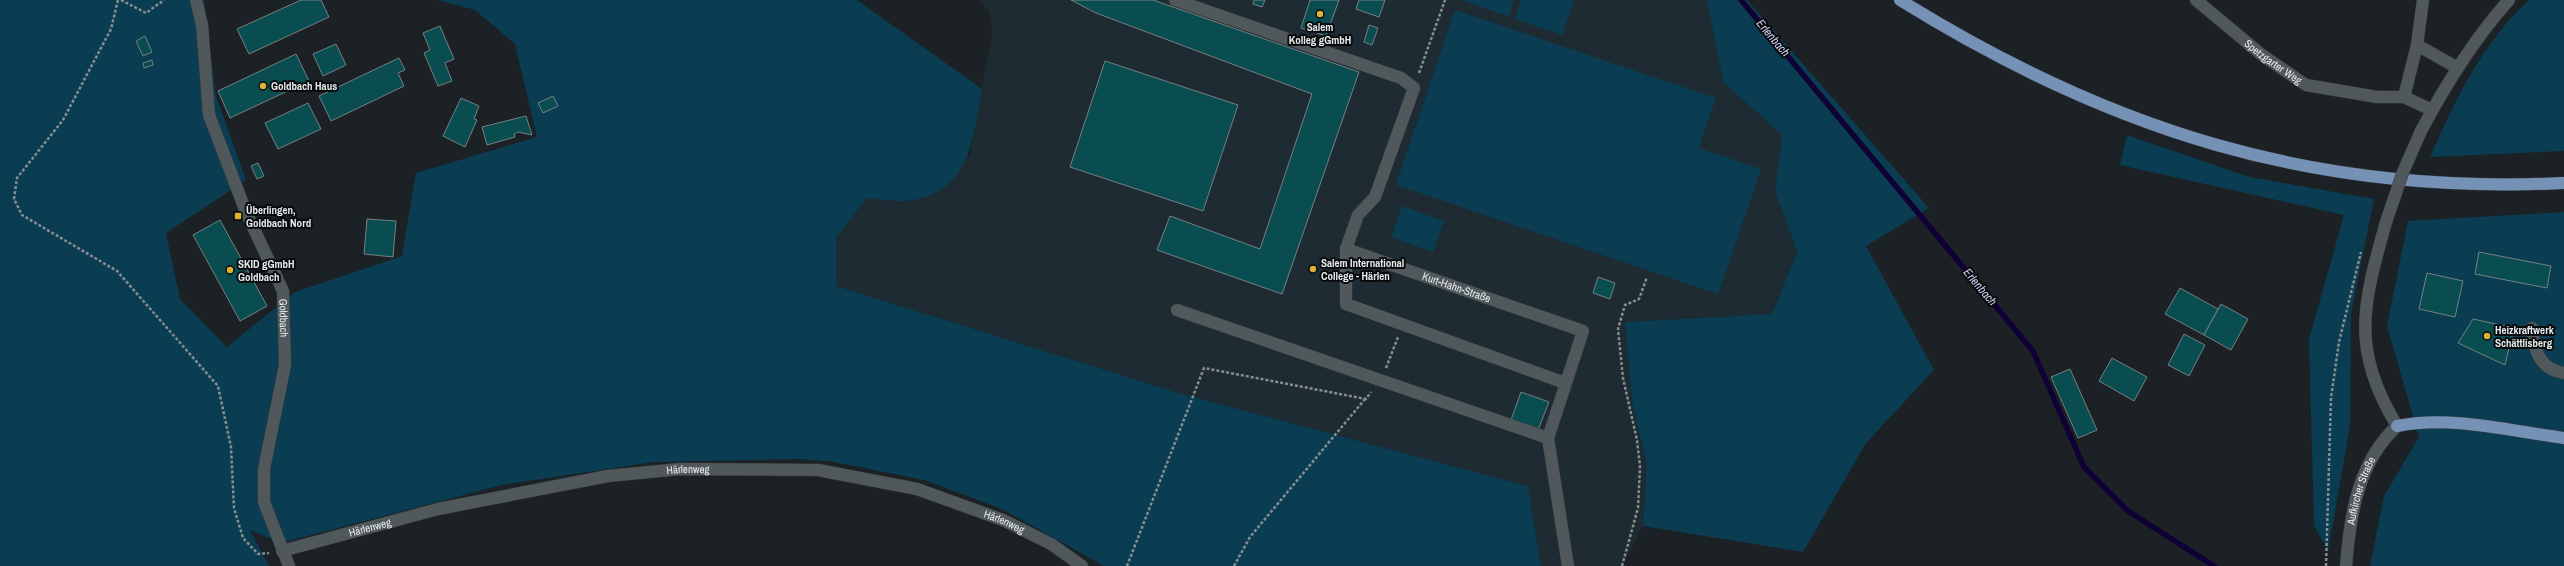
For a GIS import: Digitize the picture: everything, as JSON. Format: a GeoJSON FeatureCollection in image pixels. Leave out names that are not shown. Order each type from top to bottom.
{"type":"FeatureCollection","features":[{"type":"Feature","properties":{"kind":"main road"},"geometry":{"type":"LineString","coordinates":[[1900,0],[2005,62],[2067,91],[2161,128],[2220,147],[2272,160],[2380,179],[2488,185],[2564,183]]}},
{"type":"Feature","properties":{"kind":"main road"},"geometry":{"type":"LineString","coordinates":[[2397,426],[2420,421],[2444,422],[2564,438]]}},
{"type":"Feature","properties":{"kind":"street","name":"Goldbach"},"geometry":{"type":"LineString","coordinates":[[196,0],[202,25],[209,115],[246,212],[283,291],[285,365],[264,469],[264,502],[289,566]]}},
{"type":"Feature","properties":{"kind":"street"},"geometry":{"type":"LineString","coordinates":[[1175,0],[1401,78],[1414,88],[1375,197],[1358,215],[1346,249],[1346,304],[1565,383]]}},
{"type":"Feature","properties":{"kind":"street","name":"Spetzgarter Weg"},"geometry":{"type":"LineString","coordinates":[[2196,0],[2262,55],[2306,85],[2377,97],[2404,97],[2432,110]]}},
{"type":"Feature","properties":{"kind":"street"},"geometry":{"type":"LineString","coordinates":[[2404,97],[2417,45],[2424,0]]}},
{"type":"Feature","properties":{"kind":"street"},"geometry":{"type":"LineString","coordinates":[[2397,426],[2372,374],[2365,336],[2369,288],[2386,222],[2403,172],[2432,110],[2456,67],[2490,21],[2509,0]]}},
{"type":"Feature","properties":{"kind":"street"},"geometry":{"type":"LineString","coordinates":[[2417,45],[2456,67]]}},
{"type":"Feature","properties":{"kind":"street","name":"Kurt-Hahn-Straße"},"geometry":{"type":"LineString","coordinates":[[1346,249],[1583,331],[1548,438],[1568,566]]}},
{"type":"Feature","properties":{"kind":"street"},"geometry":{"type":"LineString","coordinates":[[1177,310],[1548,438]]}},
{"type":"Feature","properties":{"kind":"street"},"geometry":{"type":"LineString","coordinates":[[2532,328],[2537,354],[2542,363],[2555,371],[2564,373]]}},
{"type":"Feature","properties":{"kind":"street","name":"Aufkircher Straße"},"geometry":{"type":"LineString","coordinates":[[2346,566],[2348,539],[2359,485],[2377,448],[2397,426]]}},
{"type":"Feature","properties":{"kind":"street","name":"Härlenweg"},"geometry":{"type":"LineString","coordinates":[[282,551],[438,509],[608,476],[680,469],[818,470],[917,489],[1003,520],[1051,544],[1082,566]]}},
{"type":"Feature","properties":{"kind":"path"},"geometry":{"type":"LineString","coordinates":[[164,0],[146,13],[119,0],[111,29],[63,120],[17,178],[14,199],[22,215],[117,271],[218,386],[231,447],[234,508],[242,538],[258,554],[282,551]]}},
{"type":"Feature","properties":{"kind":"path"},"geometry":{"type":"LineString","coordinates":[[1414,88],[1445,0]]}},
{"type":"Feature","properties":{"kind":"path"},"geometry":{"type":"LineString","coordinates":[[2326,566],[2331,398],[2339,342],[2362,248]]}},
{"type":"Feature","properties":{"kind":"path"},"geometry":{"type":"LineString","coordinates":[[1622,566],[1638,508],[1640,466],[1637,440],[1623,378],[1618,329],[1625,305],[1639,299],[1647,277]]}},
{"type":"Feature","properties":{"kind":"path"},"geometry":{"type":"LineString","coordinates":[[1234,566],[1250,537],[1382,380],[1402,325]]}},
{"type":"Feature","properties":{"kind":"path"},"geometry":{"type":"LineString","coordinates":[[1127,566],[1204,368],[1366,399]]}},
{"type":"Feature","properties":{"kind":"shaded area"},"geometry":{"type":"Polygon","coordinates":[[[0,0],[204,0],[216,96],[246,180],[166,233],[180,299],[227,347],[295,292],[402,256],[416,173],[537,137],[515,44],[475,10],[438,0],[857,0],[982,89],[972,142],[958,173],[947,185],[933,194],[914,200],[897,201],[867,198],[836,238],[836,286],[1182,394],[1528,486],[1541,566],[1104,566],[1002,509],[924,480],[829,461],[798,459],[654,462],[502,485],[281,543],[250,530],[269,566],[0,566],[0,0]]]}},
{"type":"Feature","properties":{"kind":"shaded area","name":"Salem International College - Härlen"},"geometry":{"type":"Polygon","coordinates":[[[980,0],[1707,0],[1723,82],[1782,135],[1775,191],[1797,252],[1772,314],[1625,322],[1632,402],[1647,465],[1643,526],[1622,566],[1541,566],[1528,486],[1182,394],[836,286],[836,238],[867,198],[913,201],[970,155],[992,34],[990,13],[980,0]]]}},
{"type":"Feature","properties":{"kind":"shaded area"},"geometry":{"type":"Polygon","coordinates":[[[1462,0],[1514,0],[1509,17],[1462,0]]]}},
{"type":"Feature","properties":{"kind":"shaded area"},"geometry":{"type":"Polygon","coordinates":[[[1521,0],[1574,0],[1562,35],[1515,19],[1521,0]]]}},
{"type":"Feature","properties":{"kind":"shaded area"},"geometry":{"type":"Polygon","coordinates":[[[1707,0],[1747,0],[1929,208],[1866,246],[1934,370],[1866,443],[1803,552],[1643,526],[1647,465],[1632,402],[1625,322],[1772,314],[1797,252],[1775,191],[1782,135],[1723,82],[1707,0]]]}},
{"type":"Feature","properties":{"kind":"shaded area"},"geometry":{"type":"Polygon","coordinates":[[[2529,0],[2564,0],[2564,151],[2430,157],[2449,114],[2471,73],[2497,35],[2529,0]]]}},
{"type":"Feature","properties":{"kind":"shaded area"},"geometry":{"type":"Polygon","coordinates":[[[1455,10],[1716,98],[1699,148],[1761,169],[1718,294],[1396,185],[1455,10]]]}},
{"type":"Feature","properties":{"kind":"shaded area"},"geometry":{"type":"Polygon","coordinates":[[[2127,135],[2249,177],[2374,199],[2351,314],[2350,426],[2328,551],[2314,525],[2309,339],[2344,215],[2120,165],[2127,135]]]}},
{"type":"Feature","properties":{"kind":"shaded area"},"geometry":{"type":"Polygon","coordinates":[[[1402,206],[1444,221],[1433,252],[1391,237],[1402,206]]]}},
{"type":"Feature","properties":{"kind":"shaded area"},"geometry":{"type":"Polygon","coordinates":[[[2564,212],[2564,566],[2370,566],[2384,496],[2419,437],[2387,326],[2408,221],[2564,212]]]}},
{"type":"Feature","properties":{"kind":"building"},"geometry":{"type":"Polygon","coordinates":[[[301,0],[321,0],[329,17],[249,54],[237,29],[301,0]]]}},
{"type":"Feature","properties":{"kind":"building"},"geometry":{"type":"Polygon","coordinates":[[[1071,0],[1153,0],[1359,72],[1282,294],[1157,250],[1170,216],[1260,249],[1312,94],[1096,13],[1071,0]]]}},
{"type":"Feature","properties":{"kind":"building"},"geometry":{"type":"Polygon","coordinates":[[[1254,0],[1265,0],[1262,7],[1253,4],[1254,0]]]}},
{"type":"Feature","properties":{"kind":"building","name":"Salem Kolleg gGmbH"},"geometry":{"type":"Polygon","coordinates":[[[1310,0],[1339,0],[1326,36],[1301,28],[1310,0]]]}},
{"type":"Feature","properties":{"kind":"building","name":"Salem Kolleg gGmbH"},"geometry":{"type":"Polygon","coordinates":[[[1359,0],[1385,0],[1379,17],[1356,9],[1359,0]]]}},
{"type":"Feature","properties":{"kind":"building"},"geometry":{"type":"Polygon","coordinates":[[[1369,25],[1378,28],[1372,45],[1364,42],[1369,25]]]}},
{"type":"Feature","properties":{"kind":"building"},"geometry":{"type":"Polygon","coordinates":[[[440,26],[454,59],[445,63],[452,81],[438,86],[424,53],[430,50],[423,33],[440,26]]]}},
{"type":"Feature","properties":{"kind":"building"},"geometry":{"type":"Polygon","coordinates":[[[145,36],[152,52],[143,56],[136,41],[145,36]]]}},
{"type":"Feature","properties":{"kind":"building"},"geometry":{"type":"Polygon","coordinates":[[[336,44],[346,65],[323,76],[313,54],[336,44]]]}},
{"type":"Feature","properties":{"kind":"building","name":"Goldbach Haus"},"geometry":{"type":"Polygon","coordinates":[[[296,54],[309,81],[230,118],[218,91],[296,54]]]}},
{"type":"Feature","properties":{"kind":"building"},"geometry":{"type":"Polygon","coordinates":[[[399,58],[405,70],[398,73],[404,86],[331,121],[319,96],[399,58]]]}},
{"type":"Feature","properties":{"kind":"building"},"geometry":{"type":"Polygon","coordinates":[[[152,60],[153,65],[144,68],[143,63],[152,60]]]}},
{"type":"Feature","properties":{"kind":"building"},"geometry":{"type":"Polygon","coordinates":[[[1105,61],[1238,105],[1203,211],[1070,167],[1105,61]]]}},
{"type":"Feature","properties":{"kind":"building"},"geometry":{"type":"Polygon","coordinates":[[[553,96],[558,106],[543,113],[538,103],[553,96]]]}},
{"type":"Feature","properties":{"kind":"building"},"geometry":{"type":"Polygon","coordinates":[[[461,98],[479,106],[474,119],[477,120],[465,147],[443,136],[461,98]]]}},
{"type":"Feature","properties":{"kind":"building"},"geometry":{"type":"Polygon","coordinates":[[[308,103],[321,129],[278,149],[265,123],[308,103]]]}},
{"type":"Feature","properties":{"kind":"building"},"geometry":{"type":"Polygon","coordinates":[[[526,116],[532,135],[518,132],[514,134],[515,137],[487,145],[482,127],[526,116]]]}},
{"type":"Feature","properties":{"kind":"building"},"geometry":{"type":"Polygon","coordinates":[[[258,163],[264,176],[257,179],[251,166],[258,163]]]}},
{"type":"Feature","properties":{"kind":"building"},"geometry":{"type":"Polygon","coordinates":[[[367,219],[396,221],[393,257],[364,254],[367,219]]]}},
{"type":"Feature","properties":{"kind":"building","name":"SKID gGmbH Goldbach"},"geometry":{"type":"Polygon","coordinates":[[[220,220],[267,306],[240,321],[193,235],[220,220]]]}},
{"type":"Feature","properties":{"kind":"building"},"geometry":{"type":"Polygon","coordinates":[[[2479,252],[2551,266],[2547,288],[2475,274],[2479,252]]]}},
{"type":"Feature","properties":{"kind":"building"},"geometry":{"type":"Polygon","coordinates":[[[2427,273],[2463,281],[2455,317],[2419,309],[2427,273]]]}},
{"type":"Feature","properties":{"kind":"building"},"geometry":{"type":"Polygon","coordinates":[[[1598,277],[1615,283],[1610,299],[1593,293],[1598,277]]]}},
{"type":"Feature","properties":{"kind":"building"},"geometry":{"type":"Polygon","coordinates":[[[2180,288],[2218,309],[2204,335],[2165,314],[2180,288]]]}},
{"type":"Feature","properties":{"kind":"building"},"geometry":{"type":"Polygon","coordinates":[[[2221,304],[2248,319],[2231,350],[2204,335],[2221,304]]]}},
{"type":"Feature","properties":{"kind":"building","name":"Heizkraftwerk Schättlisberg"},"geometry":{"type":"Polygon","coordinates":[[[2473,319],[2514,328],[2505,365],[2458,343],[2473,319]]]}},
{"type":"Feature","properties":{"kind":"building"},"geometry":{"type":"Polygon","coordinates":[[[2184,334],[2205,345],[2189,376],[2168,365],[2184,334]]]}},
{"type":"Feature","properties":{"kind":"building"},"geometry":{"type":"Polygon","coordinates":[[[2112,358],[2147,377],[2134,401],[2099,381],[2112,358]]]}},
{"type":"Feature","properties":{"kind":"building"},"geometry":{"type":"Polygon","coordinates":[[[2070,369],[2097,430],[2078,438],[2051,377],[2070,369]]]}},
{"type":"Feature","properties":{"kind":"building"},"geometry":{"type":"Polygon","coordinates":[[[1521,392],[1549,402],[1538,430],[1511,420],[1521,392]]]}},
{"type":"Feature","properties":{"kind":"waterway","name":"Erlenbach"},"geometry":{"type":"LineString","coordinates":[[1741,0],[2033,351],[2084,467],[2128,511],[2214,566]]}},
{"type":"Feature","properties":{"kind":"place","name":"Salem Kolleg gGmbH"},"geometry":{"type":"Point","coordinates":[1320,14]}},
{"type":"Feature","properties":{"kind":"place","name":"Goldbach Haus"},"geometry":{"type":"Point","coordinates":[263,86]}},
{"type":"Feature","properties":{"kind":"place","name":"Überlingen, Goldbach Nord"},"geometry":{"type":"Point","coordinates":[238,216]}},
{"type":"Feature","properties":{"kind":"place","name":"Salem International College - Härlen"},"geometry":{"type":"Point","coordinates":[1313,269]}},
{"type":"Feature","properties":{"kind":"place","name":"SKID gGmbH Goldbach"},"geometry":{"type":"Point","coordinates":[230,270]}},
{"type":"Feature","properties":{"kind":"place","name":"Heizkraftwerk Schättlisberg"},"geometry":{"type":"Point","coordinates":[2487,336]}}]}
